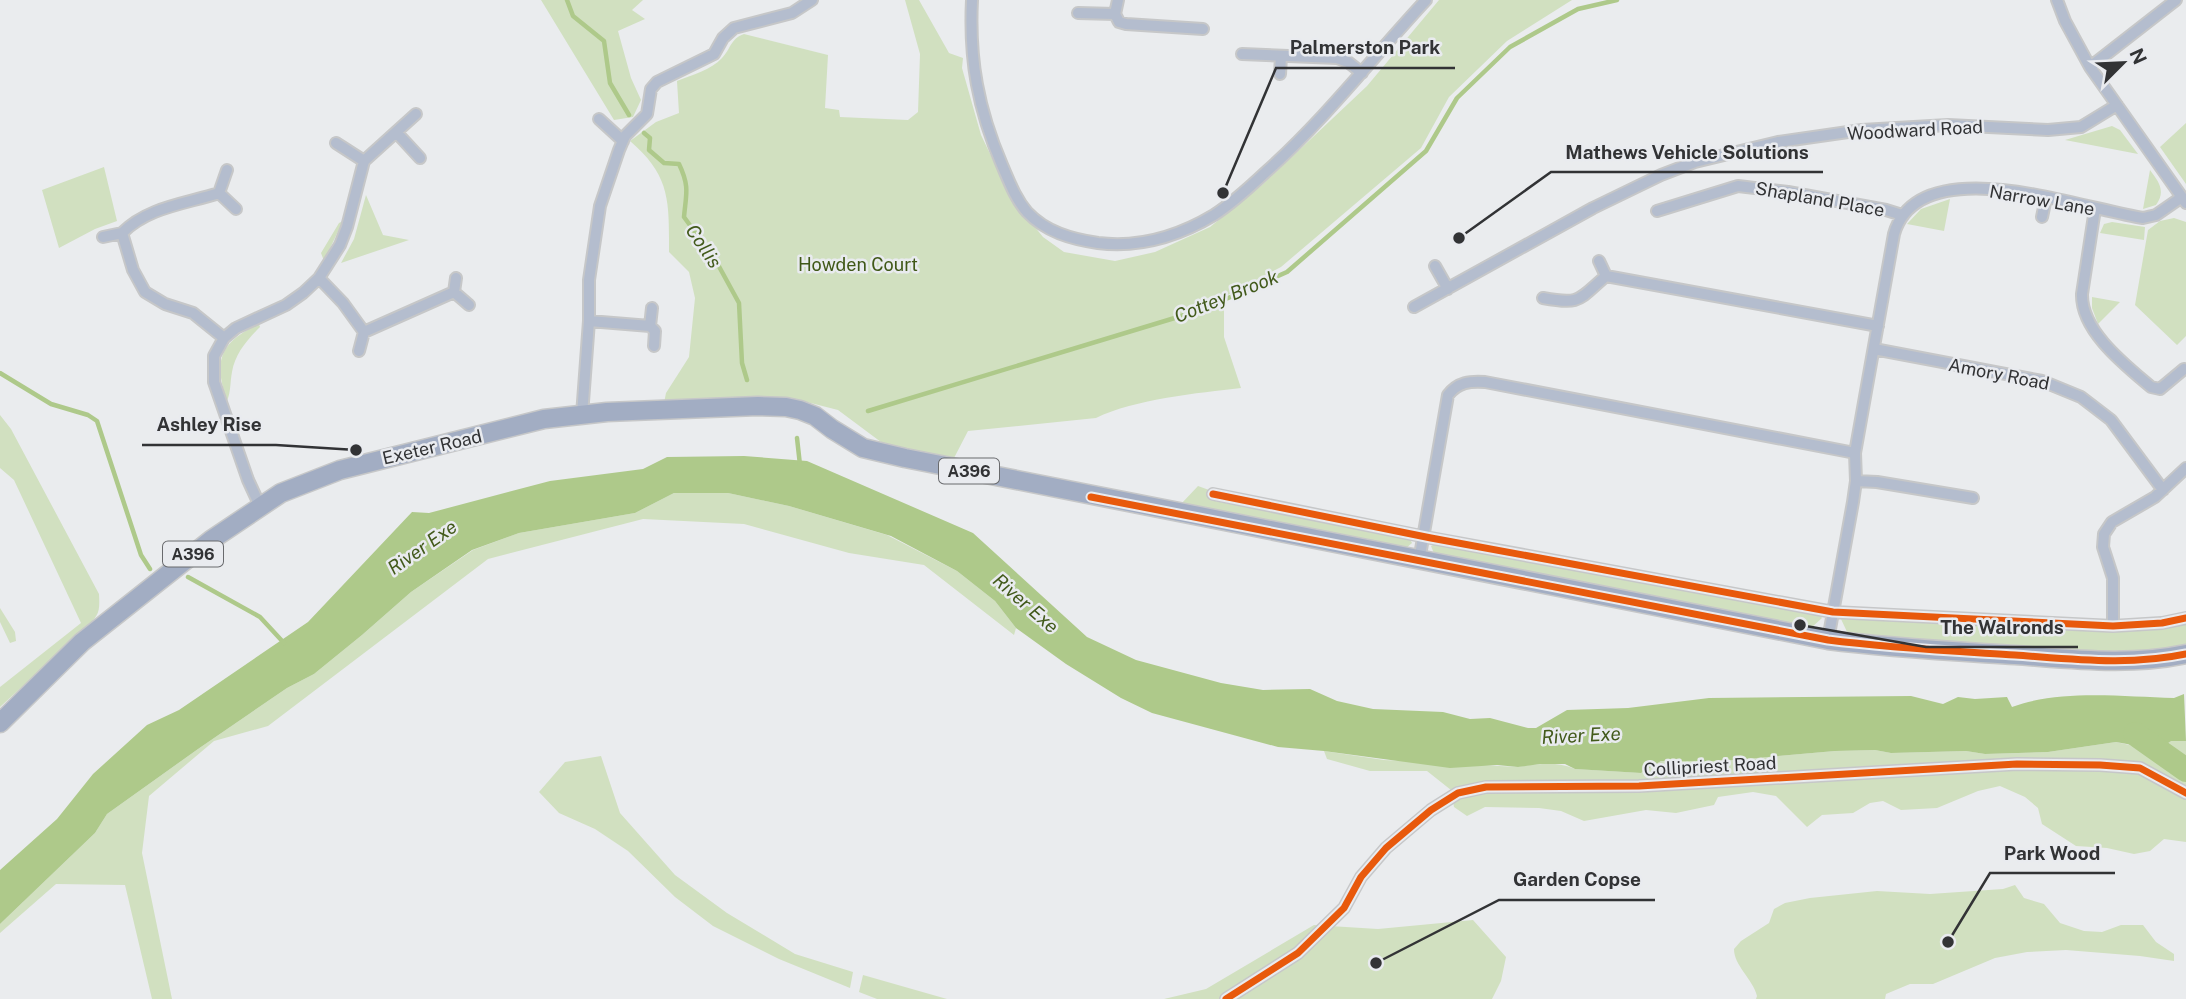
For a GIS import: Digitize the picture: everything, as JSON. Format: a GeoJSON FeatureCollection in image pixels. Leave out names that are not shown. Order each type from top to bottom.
{"type":"FeatureCollection","features":[{"type":"Feature","properties":{"kind":"main road","name":"Exeter Road"},"geometry":{"type":"LineString","coordinates":[[0,723],[82,642],[118,612],[211,540],[281,493],[340,470],[544,419],[758,406],[786,407],[815,416],[863,448],[1419,561]]}},
{"type":"Feature","properties":{"kind":"main road","name":"A396"},"geometry":{"type":"LineString","coordinates":[[1419,561],[1828,640],[1921,650],[2101,660],[2137,660],[2186,654]]}},
{"type":"Feature","properties":{"kind":"street"},"geometry":{"type":"LineString","coordinates":[[582,415],[589,321],[589,280],[600,206],[623,141],[647,114],[651,89],[657,82],[715,54],[723,38],[734,28],[792,13],[812,0]]}},
{"type":"Feature","properties":{"kind":"street"},"geometry":{"type":"LineString","coordinates":[[972,0],[970,36],[977,93],[991,139],[1015,195],[1027,212],[1052,231],[1072,238],[1111,244],[1152,241],[1175,234],[1216,214],[1300,141],[1426,0]]}},
{"type":"Feature","properties":{"kind":"street"},"geometry":{"type":"LineString","coordinates":[[1118,0],[1115,14],[1119,22],[1203,29]]}},
{"type":"Feature","properties":{"kind":"street"},"geometry":{"type":"LineString","coordinates":[[2057,0],[2065,21],[2090,67],[2184,200]]}},
{"type":"Feature","properties":{"kind":"street"},"geometry":{"type":"LineString","coordinates":[[2090,67],[2176,0]]}},
{"type":"Feature","properties":{"kind":"street"},"geometry":{"type":"LineString","coordinates":[[1079,13],[1115,14]]}},
{"type":"Feature","properties":{"kind":"street"},"geometry":{"type":"LineString","coordinates":[[1242,54],[1337,58],[1348,62],[1362,73]]}},
{"type":"Feature","properties":{"kind":"street"},"geometry":{"type":"LineString","coordinates":[[1280,74],[1281,56]]}},
{"type":"Feature","properties":{"kind":"street","name":"Woodward Road"},"geometry":{"type":"LineString","coordinates":[[1414,307],[1625,191],[1661,174],[1728,152],[1819,135],[1902,127],[1996,126],[2048,130],[2081,127],[2117,105]]}},
{"type":"Feature","properties":{"kind":"street"},"geometry":{"type":"LineString","coordinates":[[260,506],[247,480],[214,382],[214,356],[224,338],[236,328],[286,305],[318,278],[340,246],[364,160],[416,114]]}},
{"type":"Feature","properties":{"kind":"street"},"geometry":{"type":"LineString","coordinates":[[599,119],[623,141]]}},
{"type":"Feature","properties":{"kind":"street"},"geometry":{"type":"LineString","coordinates":[[396,132],[420,158]]}},
{"type":"Feature","properties":{"kind":"street"},"geometry":{"type":"LineString","coordinates":[[336,143],[364,160]]}},
{"type":"Feature","properties":{"kind":"street"},"geometry":{"type":"LineString","coordinates":[[219,193],[227,170]]}},
{"type":"Feature","properties":{"kind":"street","name":"Shapland Place"},"geometry":{"type":"LineString","coordinates":[[1657,211],[1738,186],[1788,192],[1902,215]]}},
{"type":"Feature","properties":{"kind":"street","name":"Narrow Lane"},"geometry":{"type":"LineString","coordinates":[[1902,215],[1917,201],[1948,190],[1990,188],[2149,217],[2184,200]]}},
{"type":"Feature","properties":{"kind":"street"},"geometry":{"type":"LineString","coordinates":[[219,193],[236,209]]}},
{"type":"Feature","properties":{"kind":"street"},"geometry":{"type":"LineString","coordinates":[[103,237],[122,233],[150,213],[219,193]]}},
{"type":"Feature","properties":{"kind":"street"},"geometry":{"type":"LineString","coordinates":[[2042,217],[2046,198]]}},
{"type":"Feature","properties":{"kind":"street"},"geometry":{"type":"LineString","coordinates":[[2095,209],[2082,294],[2089,325],[2151,387],[2160,389],[2184,369]]}},
{"type":"Feature","properties":{"kind":"street"},"geometry":{"type":"LineString","coordinates":[[1828,640],[1856,481],[1855,453],[1894,234],[1902,215]]}},
{"type":"Feature","properties":{"kind":"street"},"geometry":{"type":"LineString","coordinates":[[122,233],[133,270],[145,292],[165,304],[193,313],[224,338]]}},
{"type":"Feature","properties":{"kind":"street"},"geometry":{"type":"LineString","coordinates":[[1599,261],[1606,276]]}},
{"type":"Feature","properties":{"kind":"street"},"geometry":{"type":"LineString","coordinates":[[1435,266],[1448,289]]}},
{"type":"Feature","properties":{"kind":"street"},"geometry":{"type":"LineString","coordinates":[[1606,276],[1878,326]]}},
{"type":"Feature","properties":{"kind":"street"},"geometry":{"type":"LineString","coordinates":[[1543,298],[1570,303],[1579,300],[1606,276]]}},
{"type":"Feature","properties":{"kind":"street"},"geometry":{"type":"LineString","coordinates":[[318,278],[343,303],[364,332]]}},
{"type":"Feature","properties":{"kind":"street"},"geometry":{"type":"LineString","coordinates":[[454,292],[456,278]]}},
{"type":"Feature","properties":{"kind":"street"},"geometry":{"type":"LineString","coordinates":[[364,332],[454,292]]}},
{"type":"Feature","properties":{"kind":"street"},"geometry":{"type":"LineString","coordinates":[[454,292],[469,305]]}},
{"type":"Feature","properties":{"kind":"street"},"geometry":{"type":"LineString","coordinates":[[650,326],[652,308]]}},
{"type":"Feature","properties":{"kind":"street"},"geometry":{"type":"LineString","coordinates":[[589,321],[650,326],[655,331],[654,346]]}},
{"type":"Feature","properties":{"kind":"street"},"geometry":{"type":"LineString","coordinates":[[359,351],[364,332]]}},
{"type":"Feature","properties":{"kind":"street","name":"Amory Road"},"geometry":{"type":"LineString","coordinates":[[1874,349],[2042,381],[2070,392],[2095,406],[2111,420],[2163,490]]}},
{"type":"Feature","properties":{"kind":"street"},"geometry":{"type":"LineString","coordinates":[[1419,561],[1448,394],[1464,383],[1485,382],[1855,453]]}},
{"type":"Feature","properties":{"kind":"street"},"geometry":{"type":"LineString","coordinates":[[2113,626],[2113,578],[2103,547],[2104,534],[2112,523],[2163,490],[2186,468]]}},
{"type":"Feature","properties":{"kind":"street"},"geometry":{"type":"LineString","coordinates":[[1856,481],[1973,498]]}},
{"type":"Feature","properties":{"kind":"street"},"geometry":{"type":"LineString","coordinates":[[1213,494],[1833,612],[2113,626],[2162,623],[2186,618]]}},
{"type":"Feature","properties":{"kind":"street","name":"Collipriest Road"},"geometry":{"type":"LineString","coordinates":[[1226,999],[1298,953],[1345,908],[1361,877],[1386,848],[1431,810],[1458,793],[1486,787],[1639,786],[2017,764],[2140,768],[2186,793]]}},
{"type":"Feature","properties":{"kind":"green space"},"geometry":{"type":"Polygon","coordinates":[[[541,0],[643,0],[632,10],[645,19],[618,31],[631,78],[641,100],[633,117],[614,120],[541,0]]]}},
{"type":"Feature","properties":{"kind":"green space","name":"Howden Court"},"geometry":{"type":"Polygon","coordinates":[[[905,0],[919,0],[949,53],[963,58],[962,68],[981,135],[1012,199],[1043,237],[1064,252],[1115,261],[1155,252],[1210,227],[1262,185],[1367,86],[1439,0],[1572,0],[1507,41],[1449,97],[1421,148],[1281,267],[1224,297],[1224,337],[1241,388],[1148,401],[1096,418],[968,431],[954,458],[889,448],[838,410],[795,399],[664,403],[666,393],[689,357],[695,298],[689,272],[669,252],[669,218],[660,178],[653,166],[630,141],[656,122],[679,113],[677,81],[718,62],[731,44],[744,34],[828,55],[825,108],[839,110],[840,117],[908,120],[918,112],[920,54],[905,0]]]}},
{"type":"Feature","properties":{"kind":"green space"},"geometry":{"type":"Polygon","coordinates":[[[2186,123],[2186,184],[2160,147],[2186,123]]]}},
{"type":"Feature","properties":{"kind":"green space"},"geometry":{"type":"Polygon","coordinates":[[[2112,126],[2120,130],[2138,154],[2065,140],[2112,126]]]}},
{"type":"Feature","properties":{"kind":"green space"},"geometry":{"type":"Polygon","coordinates":[[[104,167],[117,221],[59,248],[42,190],[104,167]]]}},
{"type":"Feature","properties":{"kind":"green space"},"geometry":{"type":"Polygon","coordinates":[[[2150,170],[2161,195],[2156,205],[2143,209],[2150,170]]]}},
{"type":"Feature","properties":{"kind":"green space"},"geometry":{"type":"Polygon","coordinates":[[[366,195],[383,235],[409,240],[341,263],[354,239],[366,195]]]}},
{"type":"Feature","properties":{"kind":"green space"},"geometry":{"type":"Polygon","coordinates":[[[1950,199],[1944,231],[1907,224],[1921,209],[1950,199]]]}},
{"type":"Feature","properties":{"kind":"green space"},"geometry":{"type":"Polygon","coordinates":[[[2174,218],[2186,222],[2186,336],[2177,345],[2135,305],[2148,230],[2160,221],[2174,218]]]}},
{"type":"Feature","properties":{"kind":"green space"},"geometry":{"type":"Polygon","coordinates":[[[343,221],[324,261],[321,253],[339,223],[343,221]]]}},
{"type":"Feature","properties":{"kind":"green space"},"geometry":{"type":"Polygon","coordinates":[[[2112,222],[2145,227],[2144,240],[2100,233],[2104,224],[2112,222]]]}},
{"type":"Feature","properties":{"kind":"green space"},"geometry":{"type":"Polygon","coordinates":[[[2092,297],[2120,302],[2098,324],[2092,308],[2092,297]]]}},
{"type":"Feature","properties":{"kind":"green space"},"geometry":{"type":"Polygon","coordinates":[[[259,324],[260,327],[246,342],[236,359],[227,401],[221,374],[223,354],[236,338],[259,324]]]}},
{"type":"Feature","properties":{"kind":"green space"},"geometry":{"type":"Polygon","coordinates":[[[0,415],[11,429],[99,594],[99,610],[90,624],[0,707],[0,687],[81,623],[14,480],[0,468],[0,415]]]}},
{"type":"Feature","properties":{"kind":"green space"},"geometry":{"type":"Polygon","coordinates":[[[1198,486],[1209,490],[1210,500],[1392,535],[1410,539],[1412,543],[1404,550],[1181,504],[1198,486]]]}},
{"type":"Feature","properties":{"kind":"green space"},"geometry":{"type":"Polygon","coordinates":[[[674,493],[728,493],[789,506],[887,535],[957,571],[995,601],[1016,628],[1014,635],[924,565],[849,553],[744,524],[643,519],[488,559],[268,726],[214,741],[149,796],[142,853],[172,999],[152,999],[125,885],[56,884],[0,933],[0,924],[95,833],[107,814],[287,688],[314,674],[411,592],[473,550],[519,533],[635,513],[674,493]]]}},
{"type":"Feature","properties":{"kind":"green space"},"geometry":{"type":"Polygon","coordinates":[[[1435,544],[1818,613],[1822,618],[1811,628],[1805,625],[1805,621],[1797,619],[1795,627],[1435,556],[1431,546],[1435,544]]]}},
{"type":"Feature","properties":{"kind":"green space"},"geometry":{"type":"Polygon","coordinates":[[[0,608],[15,632],[16,641],[10,643],[0,622],[0,608]]]}},
{"type":"Feature","properties":{"kind":"green space"},"geometry":{"type":"Polygon","coordinates":[[[1846,617],[2142,631],[2186,624],[2186,646],[2123,653],[2005,649],[1848,634],[1841,619],[1846,617]]]}},
{"type":"Feature","properties":{"kind":"green space"},"geometry":{"type":"Polygon","coordinates":[[[2171,740],[2186,741],[2186,842],[2164,839],[2150,851],[2134,854],[2107,848],[2076,846],[2042,824],[2038,808],[2025,797],[2000,786],[1978,791],[1937,808],[1901,810],[1883,801],[1870,803],[1853,813],[1822,815],[1807,827],[1776,796],[1753,792],[1718,797],[1714,805],[1676,813],[1646,810],[1584,821],[1561,811],[1539,808],[1485,807],[1467,816],[1454,807],[1451,790],[1427,771],[1370,771],[1327,759],[1324,751],[1384,760],[1518,767],[1554,764],[1575,769],[1641,773],[1661,761],[1723,761],[1835,751],[1966,751],[1985,754],[2048,752],[2116,742],[2161,752],[2171,748],[2167,743],[2171,740]]]}},
{"type":"Feature","properties":{"kind":"green space"},"geometry":{"type":"Polygon","coordinates":[[[601,756],[620,813],[675,875],[727,913],[795,954],[853,972],[850,988],[779,959],[713,926],[675,897],[628,851],[595,829],[559,813],[539,792],[565,762],[601,756]]]}},
{"type":"Feature","properties":{"kind":"green space"},"geometry":{"type":"Polygon","coordinates":[[[2015,885],[2024,898],[2044,904],[2060,923],[2084,931],[2102,932],[2121,925],[2143,925],[2156,942],[2174,954],[2174,961],[2066,950],[2027,952],[1995,958],[1933,984],[1910,984],[1886,994],[1885,999],[1756,999],[1755,990],[1735,955],[1734,949],[1741,941],[1769,923],[1774,909],[1785,903],[1877,891],[1930,894],[2003,889],[2015,885]]]}},
{"type":"Feature","properties":{"kind":"green space"},"geometry":{"type":"Polygon","coordinates":[[[1473,920],[1506,957],[1501,981],[1492,999],[1164,999],[1206,989],[1314,925],[1378,929],[1473,920]]]}},
{"type":"Feature","properties":{"kind":"green space"},"geometry":{"type":"Polygon","coordinates":[[[863,975],[947,999],[877,999],[859,992],[863,975]]]}},
{"type":"Feature","properties":{"kind":"water","name":"River Exe"},"geometry":{"type":"Polygon","coordinates":[[[744,456],[807,461],[973,533],[1087,637],[1136,660],[1221,683],[1263,690],[1310,689],[1337,701],[1373,709],[1443,712],[1470,719],[1490,718],[1528,728],[1536,728],[1567,710],[1628,708],[1709,698],[1911,696],[1943,704],[1958,697],[2007,697],[2012,707],[2031,701],[2071,696],[2174,698],[2184,694],[2186,741],[2171,741],[2168,743],[2172,749],[2161,752],[2152,759],[2138,746],[2116,742],[2048,752],[1891,753],[1875,750],[1723,761],[1661,761],[1641,773],[1575,769],[1565,764],[1450,768],[1278,747],[1152,713],[1121,698],[1066,664],[1016,628],[995,601],[957,571],[891,536],[789,506],[728,493],[674,493],[635,513],[519,533],[472,550],[411,592],[314,674],[287,688],[107,814],[95,833],[0,924],[0,870],[57,819],[93,774],[147,725],[179,710],[308,622],[412,512],[429,513],[550,481],[643,469],[667,457],[744,456]]]}},
{"type":"Feature","properties":{"kind":"waterway","name":"Collis"},"geometry":{"type":"LineString","coordinates":[[567,0],[573,16],[604,41],[610,83],[629,115]]}},
{"type":"Feature","properties":{"kind":"waterway","name":"Cottey Brook"},"geometry":{"type":"LineString","coordinates":[[868,411],[1201,310],[1287,272],[1426,151],[1457,98],[1510,47],[1578,9],[1617,0]]}},
{"type":"Feature","properties":{"kind":"waterway","name":"Collis"},"geometry":{"type":"LineString","coordinates":[[644,133],[650,138],[649,150],[664,163],[679,164],[686,185],[684,217],[716,261],[739,303],[742,363],[747,380]]}},
{"type":"Feature","properties":{"kind":"waterway"},"geometry":{"type":"LineString","coordinates":[[0,373],[51,404],[88,415],[97,421],[141,555],[150,569]]}},
{"type":"Feature","properties":{"kind":"waterway","name":"Cottey Brook"},"geometry":{"type":"LineString","coordinates":[[797,438],[800,465]]}},
{"type":"Feature","properties":{"kind":"waterway"},"geometry":{"type":"LineString","coordinates":[[188,577],[260,617],[284,643]]}},
{"type":"Feature","properties":{"kind":"waterway"},"geometry":{"type":"LineString","coordinates":[[2135,734],[2186,770]]}},
{"type":"Feature","properties":{"kind":"cycle path"},"geometry":{"type":"LineString","coordinates":[[1213,494],[1431,538],[1833,612],[2113,626],[2162,623],[2186,618]]}},
{"type":"Feature","properties":{"kind":"cycle path"},"geometry":{"type":"LineString","coordinates":[[1091,497],[1828,640],[1921,649],[2101,660],[2144,660],[2186,654]]}},
{"type":"Feature","properties":{"kind":"cycle path"},"geometry":{"type":"LineString","coordinates":[[1226,999],[1298,953],[1344,908],[1361,877],[1386,848],[1431,810],[1458,793],[1486,787],[1639,786],[2017,764],[2140,768],[2186,793]]}},
{"type":"Feature","properties":{"kind":"place","name":"Palmerston Park"},"geometry":{"type":"Point","coordinates":[1223,193]}},
{"type":"Feature","properties":{"kind":"place","name":"Mathews Vehicle Solutions"},"geometry":{"type":"Point","coordinates":[1459,238]}},
{"type":"Feature","properties":{"kind":"place","name":"Ashley Rise"},"geometry":{"type":"Point","coordinates":[356,450]}},
{"type":"Feature","properties":{"kind":"place","name":"The Walronds"},"geometry":{"type":"Point","coordinates":[1800,625]}},
{"type":"Feature","properties":{"kind":"place","name":"Park Wood"},"geometry":{"type":"Point","coordinates":[1948,942]}},
{"type":"Feature","properties":{"kind":"place","name":"Garden Copse"},"geometry":{"type":"Point","coordinates":[1376,963]}}]}
